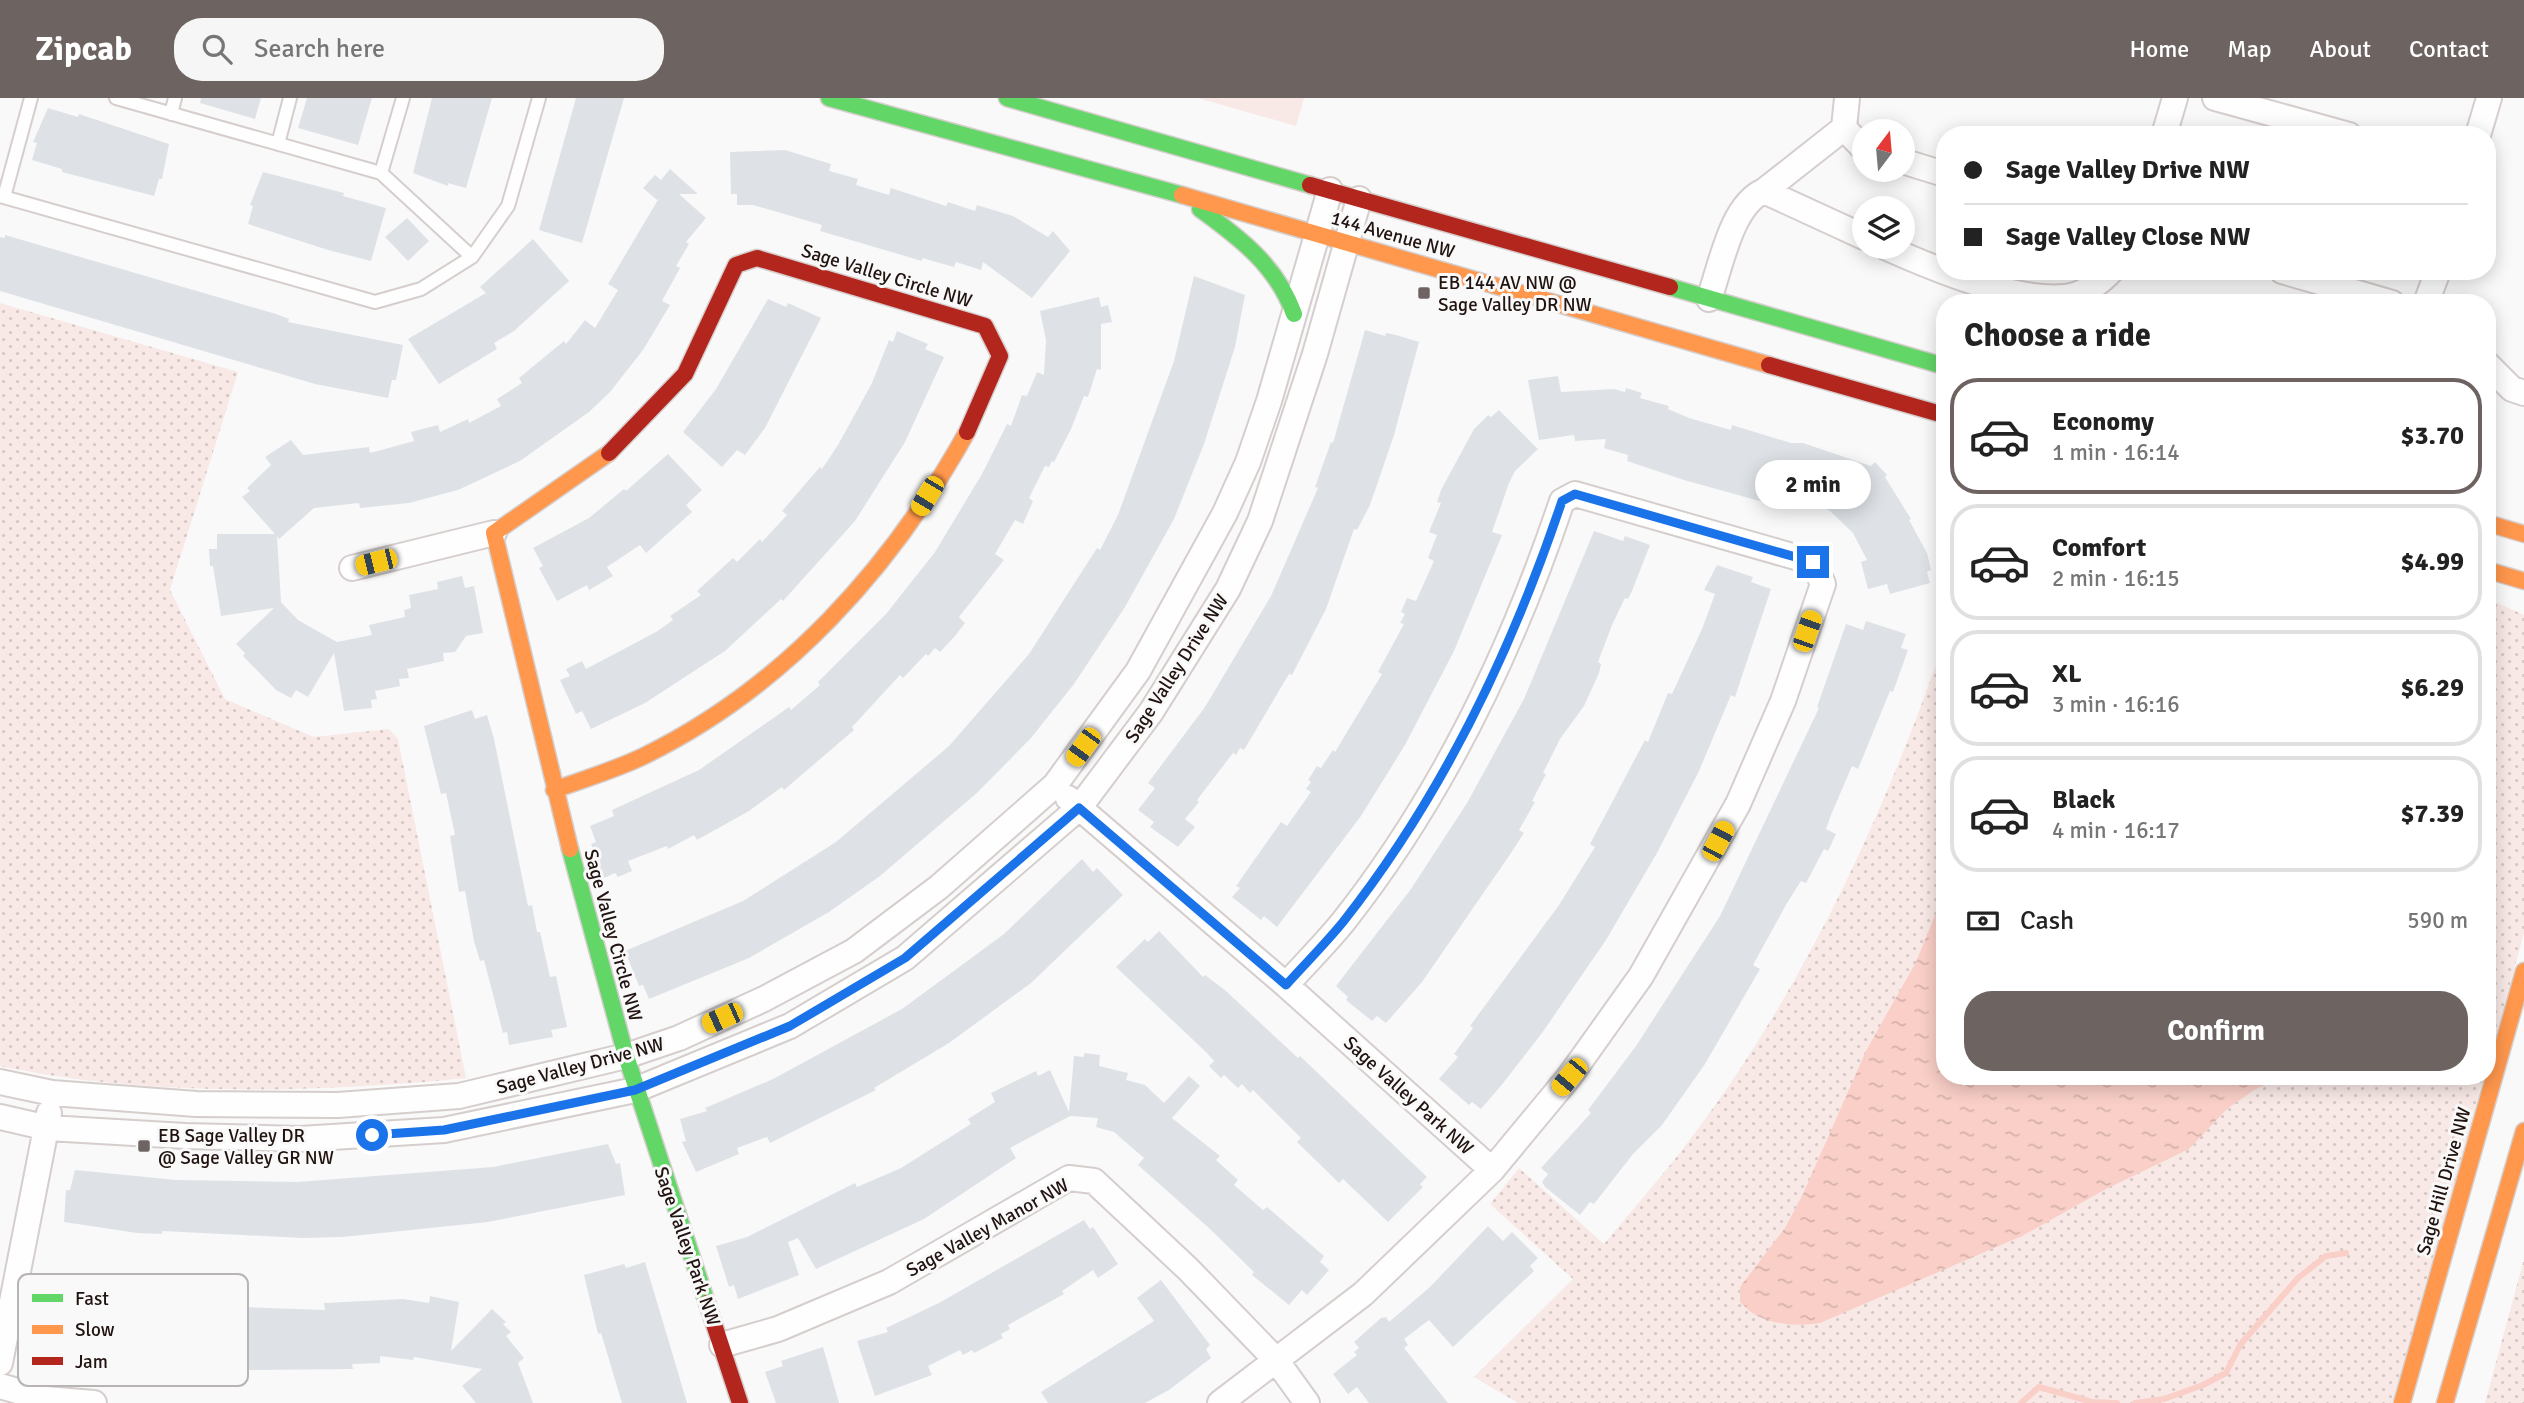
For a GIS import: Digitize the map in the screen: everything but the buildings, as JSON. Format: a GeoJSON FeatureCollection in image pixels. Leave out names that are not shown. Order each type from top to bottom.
{"type":"FeatureCollection","features":[{"type":"Feature","properties":{"kind":"street","name":"144 Avenue NW"},"geometry":{"type":"LineString","coordinates":[[829,98],[1181,195],[1936,413]]}},
{"type":"Feature","properties":{"kind":"street","name":"144 Avenue NW"},"geometry":{"type":"LineString","coordinates":[[1007,98],[1936,364]]}},
{"type":"Feature","properties":{"kind":"street"},"geometry":{"type":"LineString","coordinates":[[1709,299],[1740,211],[1751,197],[1764,191],[1844,128],[1847,98]]}},
{"type":"Feature","properties":{"kind":"street"},"geometry":{"type":"LineString","coordinates":[[2167,126],[2175,98]]}},
{"type":"Feature","properties":{"kind":"street"},"geometry":{"type":"LineString","coordinates":[[2215,98],[2316,126]]}},
{"type":"Feature","properties":{"kind":"street"},"geometry":{"type":"LineString","coordinates":[[2481,126],[2489,98]]}},
{"type":"Feature","properties":{"kind":"street"},"geometry":{"type":"LineString","coordinates":[[1844,128],[1852,136]]}},
{"type":"Feature","properties":{"kind":"street"},"geometry":{"type":"LineString","coordinates":[[1915,165],[1936,171]]}},
{"type":"Feature","properties":{"kind":"street","name":"Sage Valley Drive NW"},"geometry":{"type":"LineString","coordinates":[[0,1082],[52,1093],[196,1104],[338,1105],[459,1096],[625,1056],[679,1038],[854,951],[939,887],[1009,829],[1055,785],[1138,671],[1225,513],[1269,401],[1330,190]]}},
{"type":"Feature","properties":{"kind":"street"},"geometry":{"type":"LineString","coordinates":[[1764,191],[1852,231]]}},
{"type":"Feature","properties":{"kind":"street"},"geometry":{"type":"LineString","coordinates":[[1181,195],[1237,235],[1273,271],[1287,291],[1294,314]]}},
{"type":"Feature","properties":{"kind":"street","name":"Sage Valley Drive NW"},"geometry":{"type":"LineString","coordinates":[[0,1116],[48,1128],[300,1139],[444,1130],[635,1090],[790,1026],[905,958],[1079,808],[1151,712],[1238,566],[1260,521],[1315,354],[1359,199]]}},
{"type":"Feature","properties":{"kind":"street","name":"Sage Valley Circle NW"},"geometry":{"type":"LineString","coordinates":[[554,790],[648,755],[736,701],[807,645],[867,580],[915,516],[973,420],[1000,356],[985,326],[757,258],[736,265],[685,374],[604,459],[494,533],[554,790],[635,1090]]}},
{"type":"Feature","properties":{"kind":"street"},"geometry":{"type":"LineString","coordinates":[[1911,259],[1936,269]]}},
{"type":"Feature","properties":{"kind":"street"},"geometry":{"type":"LineString","coordinates":[[1971,280],[2007,291],[2036,294]]}},
{"type":"Feature","properties":{"kind":"street"},"geometry":{"type":"LineString","coordinates":[[2074,294],[2100,284],[2103,280]]}},
{"type":"Feature","properties":{"kind":"street"},"geometry":{"type":"LineString","coordinates":[[2313,280],[2361,294]]}},
{"type":"Feature","properties":{"kind":"street"},"geometry":{"type":"LineString","coordinates":[[2496,373],[2512,389],[2524,393]]}},
{"type":"Feature","properties":{"kind":"street"},"geometry":{"type":"LineString","coordinates":[[1286,985],[1343,922],[1403,835],[1460,742],[1505,649],[1562,501],[1575,494],[1813,562],[1823,584],[1783,701],[1738,804],[1641,976],[1569,1077],[1492,1170]]}},
{"type":"Feature","properties":{"kind":"street"},"geometry":{"type":"LineString","coordinates":[[2496,526],[2524,534]]}},
{"type":"Feature","properties":{"kind":"street"},"geometry":{"type":"LineString","coordinates":[[352,568],[494,533]]}},
{"type":"Feature","properties":{"kind":"street"},"geometry":{"type":"LineString","coordinates":[[2496,573],[2521,582]]}},
{"type":"Feature","properties":{"kind":"street","name":"Sage Valley Park NW"},"geometry":{"type":"LineString","coordinates":[[1055,785],[1286,985],[1492,1170],[1363,1294],[1220,1403]]}},
{"type":"Feature","properties":{"kind":"street","name":"Sage Hill Drive NW"},"geometry":{"type":"LineString","coordinates":[[2496,1070],[2524,971]]}},
{"type":"Feature","properties":{"kind":"street","name":"Sage Hill Drive NW"},"geometry":{"type":"LineString","coordinates":[[2402,1403],[2492,1085]]}},
{"type":"Feature","properties":{"kind":"street","name":"Sage Valley Park NW"},"geometry":{"type":"LineString","coordinates":[[635,1090],[740,1403]]}},
{"type":"Feature","properties":{"kind":"street"},"geometry":{"type":"LineString","coordinates":[[18,1274],[48,1128],[52,1093]]}},
{"type":"Feature","properties":{"kind":"street"},"geometry":{"type":"LineString","coordinates":[[2445,1403],[2524,1131]]}},
{"type":"Feature","properties":{"kind":"street","name":"Sage Valley Manor NW"},"geometry":{"type":"LineString","coordinates":[[722,1345],[778,1329],[889,1282],[1069,1178],[1094,1181],[1188,1269],[1276,1360],[1307,1403]]}},
{"type":"Feature","properties":{"kind":"street"},"geometry":{"type":"LineString","coordinates":[[0,1363],[18,1275]]}},
{"type":"Feature","properties":{"kind":"street"},"geometry":{"type":"LineString","coordinates":[[0,1386],[45,1399],[94,1403]]}},
{"type":"Feature","properties":{"kind":"lane"},"geometry":{"type":"LineString","coordinates":[[31,98],[2,197],[375,302],[421,289],[472,257],[508,205],[539,98]]}},
{"type":"Feature","properties":{"kind":"lane"},"geometry":{"type":"LineString","coordinates":[[116,98],[382,173],[472,257]]}},
{"type":"Feature","properties":{"kind":"lane"},"geometry":{"type":"LineString","coordinates":[[171,114],[175,98]]}},
{"type":"Feature","properties":{"kind":"lane"},"geometry":{"type":"LineString","coordinates":[[278,144],[290,98]]}},
{"type":"Feature","properties":{"kind":"lane"},"geometry":{"type":"LineString","coordinates":[[382,173],[403,98]]}},
{"type":"Feature","properties":{"kind":"shaded area"},"geometry":{"type":"Polygon","coordinates":[[[1198,98],[1304,98],[1296,126],[1198,98]]]}},
{"type":"Feature","properties":{"kind":"shaded area"},"geometry":{"type":"Polygon","coordinates":[[[0,303],[238,372],[170,590],[225,699],[314,737],[389,729],[398,739],[466,1078],[351,1087],[232,1089],[114,1083],[0,1066],[0,303]]]}},
{"type":"Feature","properties":{"kind":"shaded area"},"geometry":{"type":"Polygon","coordinates":[[[2496,602],[2524,615],[2524,933],[2496,1035],[2496,602]]]}},
{"type":"Feature","properties":{"kind":"shaded area"},"geometry":{"type":"Polygon","coordinates":[[[1936,664],[1936,1085],[2481,1085],[2392,1403],[1518,1403],[1474,1377],[1573,1279],[1490,1204],[1519,1168],[1604,1244],[1679,1154],[1722,1096],[1799,973],[1864,844],[1936,664]]]}},
{"type":"Feature","properties":{"kind":"shaded area"},"geometry":{"type":"Polygon","coordinates":[[[2524,1259],[2524,1403],[2485,1403],[2524,1259]]]}},
{"type":"Feature","properties":{"kind":"water"},"geometry":{"type":"Polygon","coordinates":[[[1936,913],[1936,1085],[2265,1085],[2227,1109],[2189,1149],[2106,1189],[2022,1236],[1820,1323],[1777,1323],[1757,1316],[1740,1302],[1740,1287],[1785,1228],[1803,1194],[1866,1051],[1916,962],[1936,913]]]}},
{"type":"Feature","properties":{"kind":"waterway"},"geometry":{"type":"LineString","coordinates":[[2135,1403],[2164,1399],[2203,1385],[2226,1373],[2240,1345],[2298,1278],[2326,1256],[2346,1253]]}},
{"type":"Feature","properties":{"kind":"waterway"},"geometry":{"type":"LineString","coordinates":[[2021,1403],[2039,1387],[2092,1402],[2117,1403]]}},
{"type":"Feature","properties":{"kind":"traffic: fast"},"geometry":{"type":"LineString","coordinates":[[829,98],[1182,195]]}},
{"type":"Feature","properties":{"kind":"traffic: fast"},"geometry":{"type":"LineString","coordinates":[[1007,98],[1310,185]]}},
{"type":"Feature","properties":{"kind":"traffic: fast"},"geometry":{"type":"LineString","coordinates":[[1200,209],[1256,254],[1278,281],[1294,314]]}},
{"type":"Feature","properties":{"kind":"traffic: fast"},"geometry":{"type":"LineString","coordinates":[[1670,287],[1936,364]]}},
{"type":"Feature","properties":{"kind":"traffic: fast"},"geometry":{"type":"LineString","coordinates":[[570,849],[626,1056],[707,1303]]}},
{"type":"Feature","properties":{"kind":"traffic: slow"},"geometry":{"type":"LineString","coordinates":[[1182,195],[1769,365]]}},
{"type":"Feature","properties":{"kind":"traffic: slow"},"geometry":{"type":"LineString","coordinates":[[554,790],[633,761],[695,728],[788,659],[830,619],[869,576],[905,530],[967,432]]}},
{"type":"Feature","properties":{"kind":"traffic: slow"},"geometry":{"type":"LineString","coordinates":[[570,849],[494,533],[609,453]]}},
{"type":"Feature","properties":{"kind":"traffic: slow"},"geometry":{"type":"LineString","coordinates":[[2496,526],[2524,534]]}},
{"type":"Feature","properties":{"kind":"traffic: slow"},"geometry":{"type":"LineString","coordinates":[[2496,573],[2524,581]]}},
{"type":"Feature","properties":{"kind":"traffic: slow"},"geometry":{"type":"LineString","coordinates":[[2496,1070],[2524,971]]}},
{"type":"Feature","properties":{"kind":"traffic: slow"},"geometry":{"type":"LineString","coordinates":[[2402,1403],[2492,1085]]}},
{"type":"Feature","properties":{"kind":"traffic: slow"},"geometry":{"type":"LineString","coordinates":[[2445,1403],[2524,1131]]}},
{"type":"Feature","properties":{"kind":"traffic: jam"},"geometry":{"type":"LineString","coordinates":[[1310,185],[1670,287]]}},
{"type":"Feature","properties":{"kind":"traffic: jam"},"geometry":{"type":"LineString","coordinates":[[609,453],[685,374],[736,265],[757,258],[985,326],[1000,356],[967,432]]}},
{"type":"Feature","properties":{"kind":"traffic: jam"},"geometry":{"type":"LineString","coordinates":[[1769,365],[1936,413]]}},
{"type":"Feature","properties":{"kind":"traffic: jam"},"geometry":{"type":"LineString","coordinates":[[707,1303],[740,1403]]}},
{"type":"Feature","properties":{"kind":"place","name":"EB 144 AV NW @ Sage Valley DR NW"},"geometry":{"type":"Point","coordinates":[1424,293]}},
{"type":"Feature","properties":{"kind":"place","name":"EB Sage Valley DR @ Sage Valley GR NW"},"geometry":{"type":"Point","coordinates":[144,1146]}},
{"type":"Feature","properties":{"kind":"route"},"geometry":{"type":"LineString","coordinates":[[372,1135],[444,1130],[635,1090],[790,1026],[905,958],[1079,808],[1286,985],[1343,922],[1403,835],[1460,742],[1500,661],[1562,501],[1575,494],[1813,562]]}}]}
